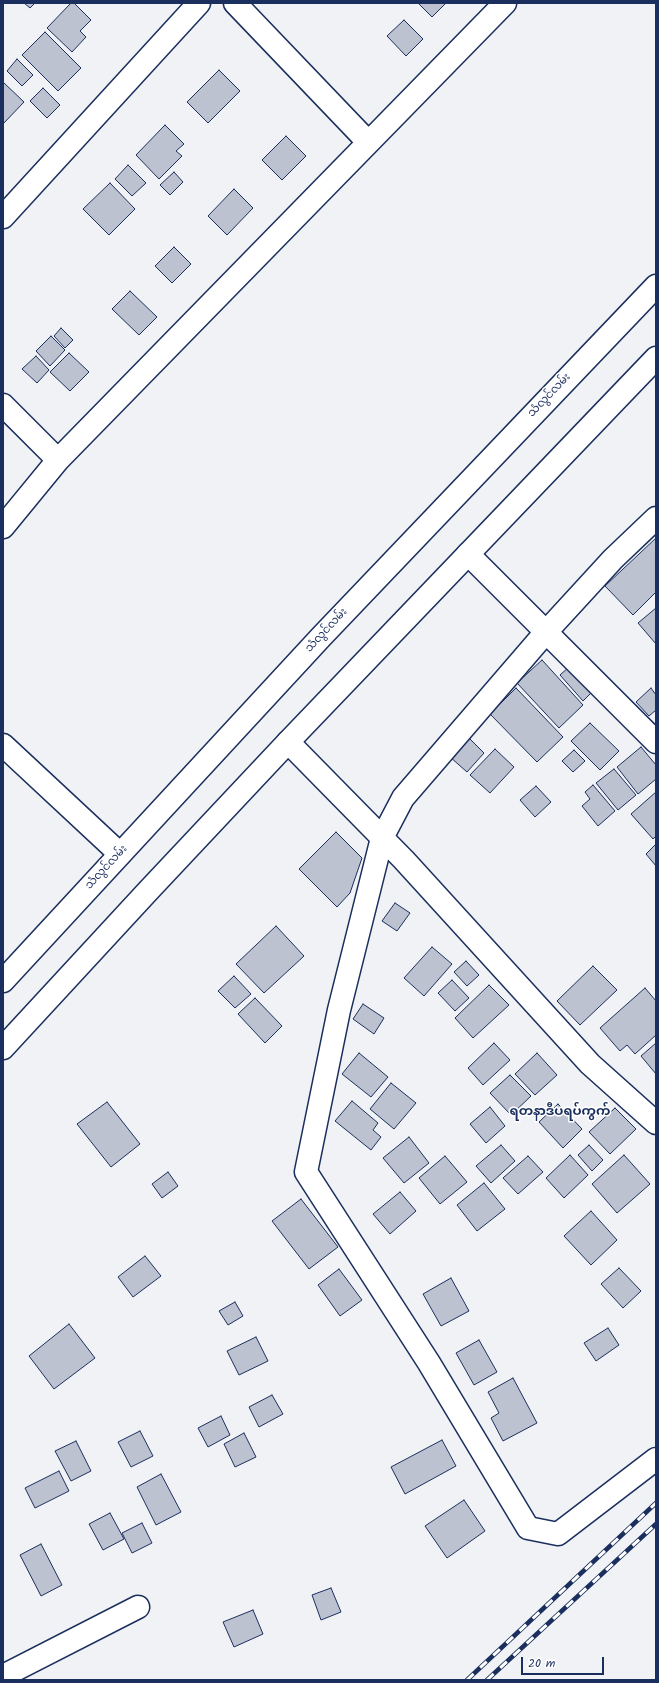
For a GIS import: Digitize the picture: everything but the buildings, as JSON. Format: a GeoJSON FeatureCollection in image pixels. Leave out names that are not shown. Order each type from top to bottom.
{"type":"FeatureCollection","features":[{"type":"Feature","properties":{"kind":"street"},"geometry":{"type":"LineString","coordinates":[[3,218],[199,3]]}},
{"type":"Feature","properties":{"kind":"street"},"geometry":{"type":"LineString","coordinates":[[235,3],[368,142]]}},
{"type":"Feature","properties":{"kind":"street"},"geometry":{"type":"LineString","coordinates":[[3,527],[58,460],[505,3]]}},
{"type":"Feature","properties":{"kind":"street","name":"သံလွင်လမ်း"},"geometry":{"type":"LineString","coordinates":[[3,981],[321,636],[656,286]]}},
{"type":"Feature","properties":{"kind":"street"},"geometry":{"type":"LineString","coordinates":[[3,1048],[288,742],[468,554],[654,364]]}},
{"type":"Feature","properties":{"kind":"street"},"geometry":{"type":"LineString","coordinates":[[3,405],[58,460]]}},
{"type":"Feature","properties":{"kind":"street"},"geometry":{"type":"LineString","coordinates":[[656,518],[613,559],[546,632],[403,798],[382,838],[339,1010],[306,1172],[429,1363],[528,1528],[558,1534],[656,1459]]}},
{"type":"Feature","properties":{"kind":"street"},"geometry":{"type":"LineString","coordinates":[[468,554],[656,742]]}},
{"type":"Feature","properties":{"kind":"street"},"geometry":{"type":"LineString","coordinates":[[288,742],[382,838],[590,1064],[656,1123]]}},
{"type":"Feature","properties":{"kind":"street"},"geometry":{"type":"LineString","coordinates":[[3,745],[120,854]]}},
{"type":"Feature","properties":{"kind":"street"},"geometry":{"type":"LineString","coordinates":[[3,1676],[138,1607]]}},
{"type":"Feature","properties":{"kind":"railway"},"geometry":{"type":"LineString","coordinates":[[467,1680],[656,1503]]}},
{"type":"Feature","properties":{"kind":"railway"},"geometry":{"type":"LineString","coordinates":[[487,1680],[656,1524]]}},
{"type":"Feature","properties":{"kind":"district","name":"ရတနာဒီပရပ်ကွက်"},"geometry":{"type":"Point","coordinates":[560,1113]}}]}
